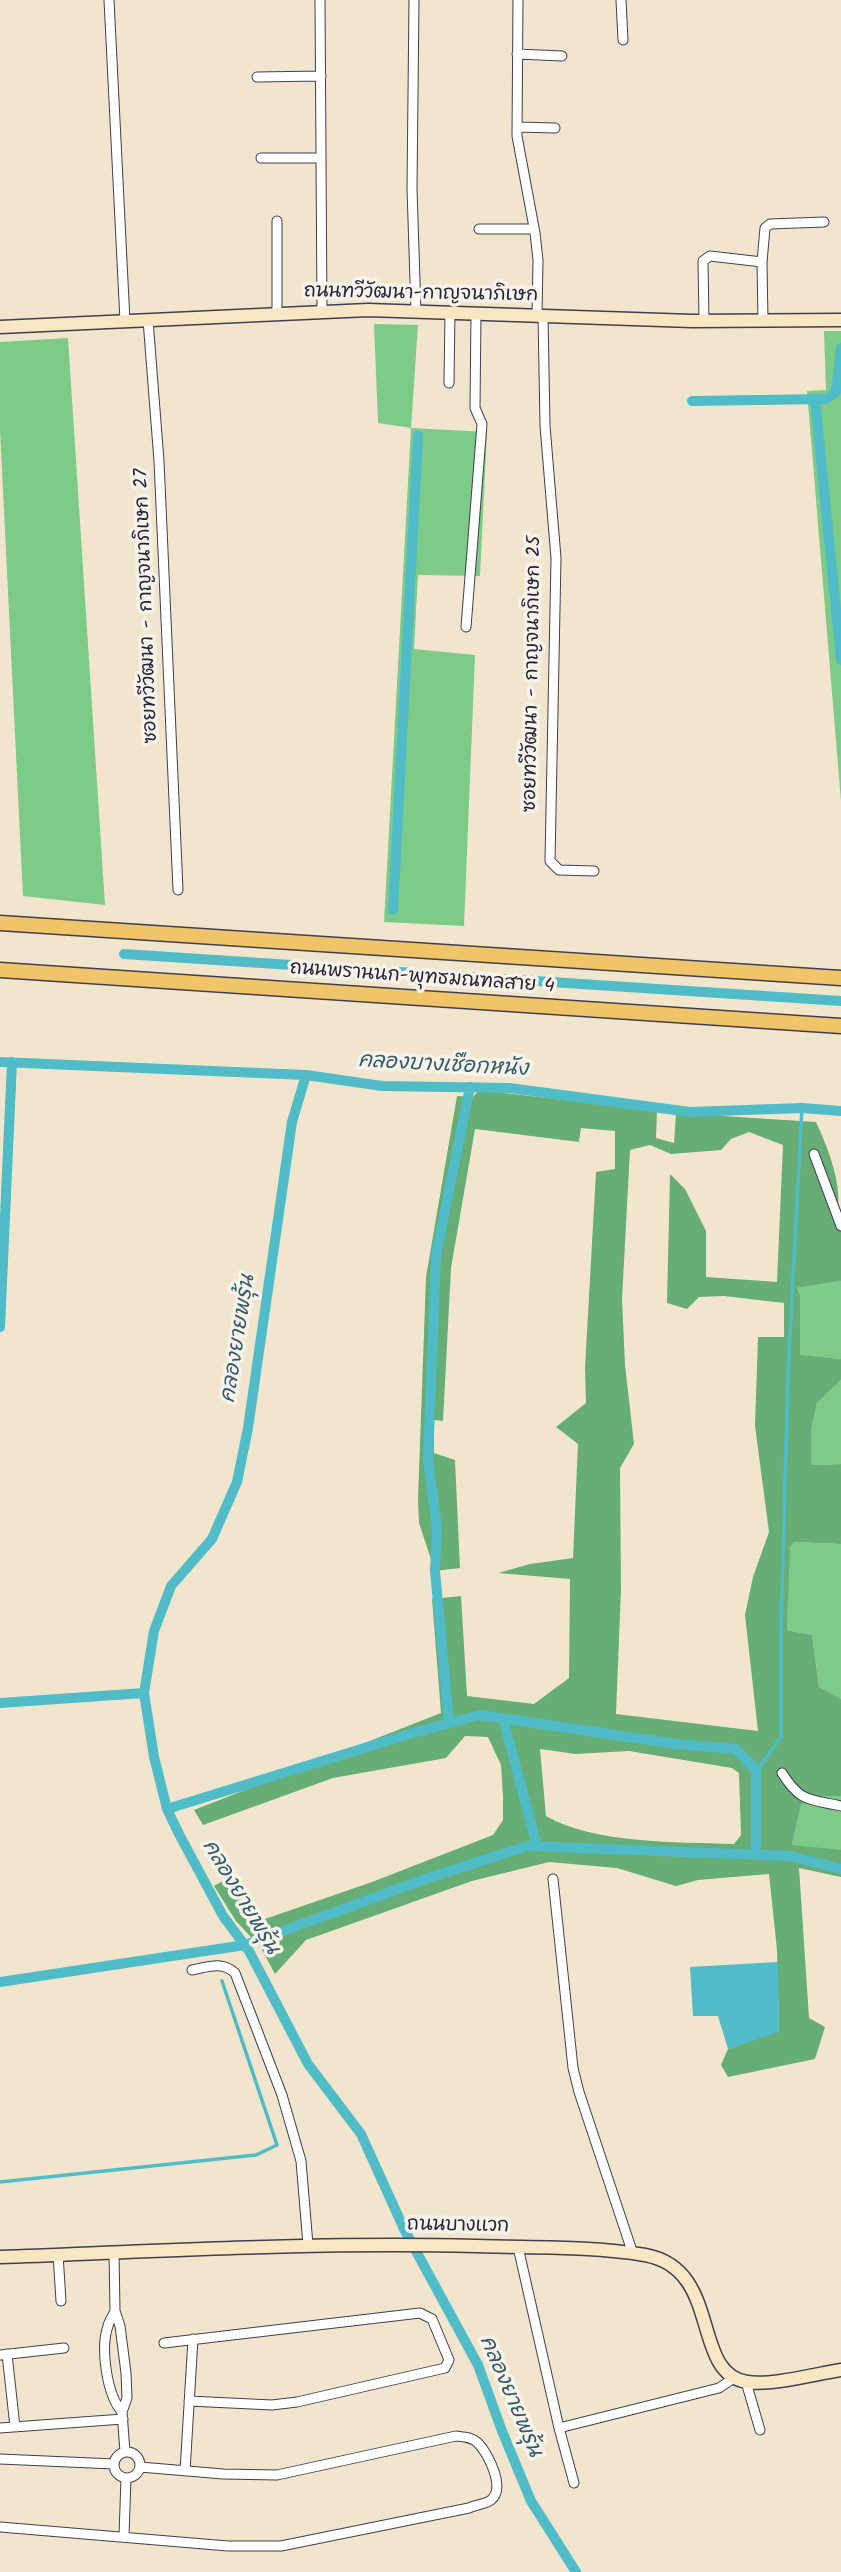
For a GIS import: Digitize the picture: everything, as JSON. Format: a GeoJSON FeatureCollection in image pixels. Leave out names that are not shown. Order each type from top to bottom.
{"type":"FeatureCollection","features":[{"type":"Feature","properties":{"kind":"main road","name":"ถนนทวีวัฒนา-กาญจนาภิเษก"},"geometry":{"type":"LineString","coordinates":[[0,327],[323,312],[450,312],[763,321],[841,320]]}},
{"type":"Feature","properties":{"kind":"main road","name":"ถนนพรานนก-พุทธมณฑลสาย 4"},"geometry":{"type":"LineString","coordinates":[[0,923],[841,978]]}},
{"type":"Feature","properties":{"kind":"main road","name":"ถนนพรานนก-พุทธมณฑลสาย 4"},"geometry":{"type":"LineString","coordinates":[[0,970],[841,1026]]}},
{"type":"Feature","properties":{"kind":"main road","name":"ถนนบางแวก"},"geometry":{"type":"LineString","coordinates":[[0,2256],[308,2245],[435,2245],[649,2256],[668,2263],[683,2275],[694,2290],[716,2356],[725,2372],[740,2380]]}},
{"type":"Feature","properties":{"kind":"main road"},"geometry":{"type":"LineString","coordinates":[[740,2380],[762,2383],[841,2374]]}},
{"type":"Feature","properties":{"kind":"street"},"geometry":{"type":"LineString","coordinates":[[109,0],[125,321]]}},
{"type":"Feature","properties":{"kind":"street"},"geometry":{"type":"LineString","coordinates":[[320,0],[323,312]]}},
{"type":"Feature","properties":{"kind":"street"},"geometry":{"type":"LineString","coordinates":[[414,0],[412,188],[416,312]]}},
{"type":"Feature","properties":{"kind":"street","name":"ซอยทวีวัฒนา - กาญจนาภิเษก 25"},"geometry":{"type":"LineString","coordinates":[[518,0],[517,127],[538,260],[545,426],[556,558],[550,861],[559,870],[594,871]]}},
{"type":"Feature","properties":{"kind":"street"},"geometry":{"type":"LineString","coordinates":[[621,0],[623,40]]}},
{"type":"Feature","properties":{"kind":"street"},"geometry":{"type":"LineString","coordinates":[[517,54],[562,56]]}},
{"type":"Feature","properties":{"kind":"street"},"geometry":{"type":"LineString","coordinates":[[257,77],[321,76]]}},
{"type":"Feature","properties":{"kind":"street"},"geometry":{"type":"LineString","coordinates":[[517,127],[555,128]]}},
{"type":"Feature","properties":{"kind":"street"},"geometry":{"type":"LineString","coordinates":[[261,158],[321,158]]}},
{"type":"Feature","properties":{"kind":"street"},"geometry":{"type":"LineString","coordinates":[[277,221],[277,314]]}},
{"type":"Feature","properties":{"kind":"street"},"geometry":{"type":"LineString","coordinates":[[763,321],[763,233],[770,224],[824,222]]}},
{"type":"Feature","properties":{"kind":"street"},"geometry":{"type":"LineString","coordinates":[[479,229],[534,229]]}},
{"type":"Feature","properties":{"kind":"street"},"geometry":{"type":"LineString","coordinates":[[704,320],[703,261],[706,257],[761,262]]}},
{"type":"Feature","properties":{"kind":"street"},"geometry":{"type":"LineString","coordinates":[[449,383],[450,312]]}},
{"type":"Feature","properties":{"kind":"street"},"geometry":{"type":"LineString","coordinates":[[466,627],[482,424],[475,408],[476,313]]}},
{"type":"Feature","properties":{"kind":"street","name":"ซอยทวีวัฒนา - กาญจนาภิเษก 27"},"geometry":{"type":"LineString","coordinates":[[148,320],[159,461],[178,890]]}},
{"type":"Feature","properties":{"kind":"street"},"geometry":{"type":"LineString","coordinates":[[814,1154],[841,1226]]}},
{"type":"Feature","properties":{"kind":"street"},"geometry":{"type":"LineString","coordinates":[[782,1773],[794,1792],[807,1799],[841,1806]]}},
{"type":"Feature","properties":{"kind":"street"},"geometry":{"type":"LineString","coordinates":[[553,1878],[573,2068],[633,2254]]}},
{"type":"Feature","properties":{"kind":"street"},"geometry":{"type":"LineString","coordinates":[[192,1970],[216,1965],[228,1967],[235,1973],[282,2095],[301,2161],[308,2245]]}},
{"type":"Feature","properties":{"kind":"street"},"geometry":{"type":"LineString","coordinates":[[518,2248],[574,2483]]}},
{"type":"Feature","properties":{"kind":"street"},"geometry":{"type":"LineString","coordinates":[[114,2253],[115,2311],[120,2326],[126,2374],[127,2398],[123,2416],[125,2452]]}},
{"type":"Feature","properties":{"kind":"street"},"geometry":{"type":"LineString","coordinates":[[58,2255],[61,2301]]}},
{"type":"Feature","properties":{"kind":"street"},"geometry":{"type":"LineString","coordinates":[[115,2311],[107,2327],[107,2374],[113,2402],[123,2416]]}},
{"type":"Feature","properties":{"kind":"street"},"geometry":{"type":"LineString","coordinates":[[164,2343],[420,2313],[432,2319],[449,2360],[445,2368],[297,2402],[272,2405],[189,2401]]}},
{"type":"Feature","properties":{"kind":"street"},"geometry":{"type":"LineString","coordinates":[[185,2471],[193,2339]]}},
{"type":"Feature","properties":{"kind":"street"},"geometry":{"type":"LineString","coordinates":[[15,2427],[4,2354],[64,2348]]}},
{"type":"Feature","properties":{"kind":"street"},"geometry":{"type":"LineString","coordinates":[[107,2374],[126,2374]]}},
{"type":"Feature","properties":{"kind":"street"},"geometry":{"type":"LineString","coordinates":[[559,2428],[719,2388],[740,2380],[760,2430]]}},
{"type":"Feature","properties":{"kind":"street"},"geometry":{"type":"LineString","coordinates":[[0,2428],[123,2416]]}},
{"type":"Feature","properties":{"kind":"street"},"geometry":{"type":"LineString","coordinates":[[0,2527],[228,2546],[281,2546],[469,2508],[491,2500],[497,2491],[497,2478],[478,2443],[467,2437],[456,2436],[277,2475],[140,2467]]}},
{"type":"Feature","properties":{"kind":"street"},"geometry":{"type":"LineString","coordinates":[[125,2452],[137,2457],[140,2467],[135,2476],[126,2478],[116,2472],[114,2464],[118,2456],[125,2452]]}},
{"type":"Feature","properties":{"kind":"street"},"geometry":{"type":"LineString","coordinates":[[0,2459],[114,2464]]}},
{"type":"Feature","properties":{"kind":"street"},"geometry":{"type":"LineString","coordinates":[[124,2536],[126,2478]]}},
{"type":"Feature","properties":{"kind":"green space"},"geometry":{"type":"Polygon","coordinates":[[[374,324],[418,325],[411,428],[378,423],[374,324]]]}},
{"type":"Feature","properties":{"kind":"green space"},"geometry":{"type":"Polygon","coordinates":[[[824,331],[841,331],[841,801],[807,391],[826,390],[824,331]]]}},
{"type":"Feature","properties":{"kind":"green space"},"geometry":{"type":"Polygon","coordinates":[[[68,338],[105,905],[23,896],[0,430],[0,342],[68,338]]]}},
{"type":"Feature","properties":{"kind":"green space"},"geometry":{"type":"Polygon","coordinates":[[[411,428],[487,432],[480,576],[418,575],[414,649],[475,655],[464,926],[384,922],[411,428]]]}},
{"type":"Feature","properties":{"kind":"green space"},"geometry":{"type":"Polygon","coordinates":[[[479,1090],[657,1111],[656,1138],[674,1143],[676,1113],[816,1122],[829,1154],[838,1187],[841,1281],[797,1288],[800,1295],[800,1355],[841,1359],[841,1380],[817,1403],[811,1432],[811,1465],[841,1464],[841,1544],[794,1542],[790,1547],[787,1630],[812,1635],[819,1687],[841,1699],[841,1796],[820,1796],[801,1805],[792,1845],[841,1850],[841,1877],[799,1868],[809,2018],[825,2027],[815,2059],[728,2077],[721,2065],[728,2049],[779,2031],[777,1950],[769,1874],[698,1880],[676,1886],[617,1868],[549,1862],[472,1881],[306,1940],[275,1974],[261,1948],[236,1921],[214,1886],[232,1876],[242,1904],[265,1919],[372,1882],[493,1835],[503,1820],[503,1797],[501,1765],[488,1737],[465,1736],[446,1758],[333,1778],[203,1825],[194,1810],[441,1713],[432,1599],[461,1596],[467,1696],[534,1704],[569,1678],[570,1579],[498,1573],[530,1564],[573,1558],[578,1444],[556,1427],[586,1403],[585,1368],[596,1172],[615,1169],[615,1131],[581,1128],[579,1142],[475,1129],[451,1268],[443,1421],[434,1420],[434,1453],[455,1460],[460,1568],[435,1571],[419,1523],[418,1499],[426,1277],[457,1096],[473,1097],[479,1090]],[[749,1132],[731,1139],[721,1150],[671,1154],[650,1145],[630,1150],[622,1299],[625,1365],[634,1444],[620,1468],[621,1589],[616,1714],[758,1731],[745,1615],[753,1577],[769,1532],[755,1426],[758,1337],[784,1337],[784,1303],[724,1296],[699,1297],[687,1309],[667,1303],[670,1174],[685,1189],[706,1231],[706,1277],[777,1282],[783,1145],[749,1132]],[[540,1749],[546,1816],[566,1825],[612,1837],[662,1842],[734,1844],[741,1835],[739,1773],[732,1768],[629,1751],[575,1754],[540,1749]]]}},
{"type":"Feature","properties":{"kind":"green space"},"geometry":{"type":"Polygon","coordinates":[[[841,1281],[841,1359],[800,1356],[800,1295],[797,1288],[841,1281]]]}},
{"type":"Feature","properties":{"kind":"green space"},"geometry":{"type":"Polygon","coordinates":[[[841,1380],[841,1464],[811,1465],[811,1432],[817,1403],[841,1380]]]}},
{"type":"Feature","properties":{"kind":"green space"},"geometry":{"type":"Polygon","coordinates":[[[794,1542],[841,1544],[841,1699],[819,1687],[812,1635],[787,1630],[789,1547],[794,1542]]]}},
{"type":"Feature","properties":{"kind":"green space"},"geometry":{"type":"Polygon","coordinates":[[[820,1796],[841,1796],[841,1853],[792,1845],[801,1805],[820,1796]]]}},
{"type":"Feature","properties":{"kind":"water"},"geometry":{"type":"Polygon","coordinates":[[[778,1962],[779,2032],[728,2049],[718,2016],[693,2016],[690,1967],[778,1962]]]}},
{"type":"Feature","properties":{"kind":"waterway"},"geometry":{"type":"LineString","coordinates":[[692,401],[826,399],[836,392],[841,348]]}},
{"type":"Feature","properties":{"kind":"waterway"},"geometry":{"type":"LineString","coordinates":[[815,399],[841,660]]}},
{"type":"Feature","properties":{"kind":"waterway"},"geometry":{"type":"LineString","coordinates":[[393,910],[418,436]]}},
{"type":"Feature","properties":{"kind":"waterway"},"geometry":{"type":"LineString","coordinates":[[124,954],[841,1001]]}},
{"type":"Feature","properties":{"kind":"waterway","name":"คลองบางเชือกหนัง"},"geometry":{"type":"LineString","coordinates":[[0,1062],[306,1075],[382,1086],[509,1088],[690,1112],[802,1108],[841,1111]]}},
{"type":"Feature","properties":{"kind":"waterway"},"geometry":{"type":"LineString","coordinates":[[0,1327],[12,1062]]}},
{"type":"Feature","properties":{"kind":"waterway","name":"คลองยายพรุ้น"},"geometry":{"type":"LineString","coordinates":[[306,1075],[292,1122],[248,1428],[237,1482],[212,1539],[171,1586],[154,1631],[144,1693],[154,1757],[167,1809],[179,1834],[223,1916],[249,1951],[308,2064],[361,2134],[404,2229],[478,2365],[531,2501],[576,2572]]}},
{"type":"Feature","properties":{"kind":"waterway"},"geometry":{"type":"LineString","coordinates":[[449,1723],[435,1571],[437,1528],[428,1460],[436,1255],[470,1087]]}},
{"type":"Feature","properties":{"kind":"waterway"},"geometry":{"type":"LineString","coordinates":[[756,1772],[781,1737],[788,1374],[802,1108]]}},
{"type":"Feature","properties":{"kind":"waterway"},"geometry":{"type":"LineString","coordinates":[[0,1703],[144,1693]]}},
{"type":"Feature","properties":{"kind":"waterway"},"geometry":{"type":"LineString","coordinates":[[167,1809],[480,1715],[676,1744],[735,1749],[756,1770],[756,1855]]}},
{"type":"Feature","properties":{"kind":"waterway"},"geometry":{"type":"LineString","coordinates":[[503,1718],[537,1846]]}},
{"type":"Feature","properties":{"kind":"waterway"},"geometry":{"type":"LineString","coordinates":[[0,1982],[245,1945],[431,1877],[528,1846],[790,1856],[841,1869]]}},
{"type":"Feature","properties":{"kind":"waterway"},"geometry":{"type":"LineString","coordinates":[[0,2182],[256,2155],[277,2145],[222,1981]]}}]}
